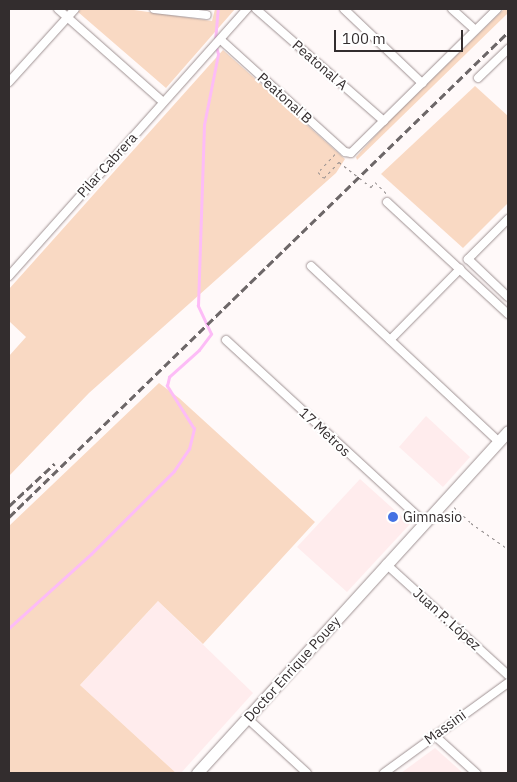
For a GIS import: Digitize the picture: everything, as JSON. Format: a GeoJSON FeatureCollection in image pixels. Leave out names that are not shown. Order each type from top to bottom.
{"type":"FeatureCollection","features":[{"type":"Feature","properties":{"kind":"street"},"geometry":{"type":"LineString","coordinates":[[58,9],[163,102]]}},
{"type":"Feature","properties":{"kind":"street"},"geometry":{"type":"LineString","coordinates":[[9,82],[75,9]]}},
{"type":"Feature","properties":{"kind":"street"},"geometry":{"type":"LineString","coordinates":[[154,9],[208,15]]}},
{"type":"Feature","properties":{"kind":"street","name":"Pilar Cabrera"},"geometry":{"type":"LineString","coordinates":[[9,276],[247,9]]}},
{"type":"Feature","properties":{"kind":"street","name":"Peatonal A"},"geometry":{"type":"LineString","coordinates":[[256,9],[384,121]]}},
{"type":"Feature","properties":{"kind":"street"},"geometry":{"type":"LineString","coordinates":[[344,9],[422,83]]}},
{"type":"Feature","properties":{"kind":"street"},"geometry":{"type":"LineString","coordinates":[[452,9],[475,30]]}},
{"type":"Feature","properties":{"kind":"street"},"geometry":{"type":"LineString","coordinates":[[384,121],[497,9]]}},
{"type":"Feature","properties":{"kind":"street","name":"Peatonal B"},"geometry":{"type":"LineString","coordinates":[[220,40],[340,148],[351,153],[384,121]]}},
{"type":"Feature","properties":{"kind":"street"},"geometry":{"type":"LineString","coordinates":[[478,78],[508,49]]}},
{"type":"Feature","properties":{"kind":"street"},"geometry":{"type":"LineString","coordinates":[[387,202],[508,314]]}},
{"type":"Feature","properties":{"kind":"street"},"geometry":{"type":"LineString","coordinates":[[508,220],[468,260],[508,297]]}},
{"type":"Feature","properties":{"kind":"street"},"geometry":{"type":"LineString","coordinates":[[311,266],[390,340],[505,435]]}},
{"type":"Feature","properties":{"kind":"street"},"geometry":{"type":"LineString","coordinates":[[390,340],[460,270]]}},
{"type":"Feature","properties":{"kind":"street","name":"17 Metros"},"geometry":{"type":"LineString","coordinates":[[226,340],[425,523]]}},
{"type":"Feature","properties":{"kind":"street","name":"Doctor Enrique Pouey"},"geometry":{"type":"LineString","coordinates":[[197,773],[505,435]]}},
{"type":"Feature","properties":{"kind":"street","name":"Juan P. López"},"geometry":{"type":"LineString","coordinates":[[386,564],[508,675]]}},
{"type":"Feature","properties":{"kind":"street","name":"Massini"},"geometry":{"type":"LineString","coordinates":[[384,773],[508,682]]}},
{"type":"Feature","properties":{"kind":"street"},"geometry":{"type":"LineString","coordinates":[[247,718],[307,773]]}},
{"type":"Feature","properties":{"kind":"street"},"geometry":{"type":"LineString","coordinates":[[434,735],[476,773]]}},
{"type":"Feature","properties":{"kind":"path"},"geometry":{"type":"LineString","coordinates":[[340,148],[318,172],[324,178],[339,162],[346,164],[371,187],[375,182],[386,190],[387,202]]}},
{"type":"Feature","properties":{"kind":"path"},"geometry":{"type":"LineString","coordinates":[[446,500],[471,523],[508,549]]}},
{"type":"Feature","properties":{"kind":"shaded area"},"geometry":{"type":"Polygon","coordinates":[[[81,9],[127,9],[212,21],[215,9],[235,9],[166,88],[78,12],[81,9]]]}},
{"type":"Feature","properties":{"kind":"shaded area"},"geometry":{"type":"Polygon","coordinates":[[[504,9],[508,9],[508,13],[357,160],[356,157],[387,123],[504,9]]]}},
{"type":"Feature","properties":{"kind":"shaded area"},"geometry":{"type":"Polygon","coordinates":[[[223,50],[345,159],[336,173],[89,393],[9,476],[9,356],[26,337],[9,321],[9,289],[223,50]]]}},
{"type":"Feature","properties":{"kind":"shaded area"},"geometry":{"type":"Polygon","coordinates":[[[475,86],[508,116],[508,203],[463,248],[381,174],[475,86]]]}},
{"type":"Feature","properties":{"kind":"shaded area"},"geometry":{"type":"Polygon","coordinates":[[[159,383],[179,398],[315,522],[203,644],[158,601],[80,685],[176,773],[9,773],[9,526],[159,383]]]}},
{"type":"Feature","properties":{"kind":"shaded area"},"geometry":{"type":"Polygon","coordinates":[[[426,416],[470,457],[443,487],[399,447],[426,416]]]}},
{"type":"Feature","properties":{"kind":"shaded area"},"geometry":{"type":"Polygon","coordinates":[[[360,479],[410,524],[347,592],[297,547],[360,479]]]}},
{"type":"Feature","properties":{"kind":"shaded area"},"geometry":{"type":"Polygon","coordinates":[[[158,601],[253,693],[181,773],[176,773],[80,685],[158,601]]]}},
{"type":"Feature","properties":{"kind":"shaded area"},"geometry":{"type":"Polygon","coordinates":[[[435,748],[463,773],[401,773],[435,748]]]}},
{"type":"Feature","properties":{"kind":"waterway"},"geometry":{"type":"LineString","coordinates":[[215,41],[218,9]]}},
{"type":"Feature","properties":{"kind":"waterway"},"geometry":{"type":"LineString","coordinates":[[9,628],[91,554],[174,471],[189,449],[194,429],[167,386],[169,377],[199,350],[211,334],[198,306],[204,125],[218,54],[216,47]]}},
{"type":"Feature","properties":{"kind":"railway"},"geometry":{"type":"LineString","coordinates":[[9,517],[508,32]]}},
{"type":"Feature","properties":{"kind":"railway"},"geometry":{"type":"LineString","coordinates":[[9,506],[54,464]]}},
{"type":"Feature","properties":{"kind":"place","name":"Gimnasio"},"geometry":{"type":"Point","coordinates":[393,517]}}]}
